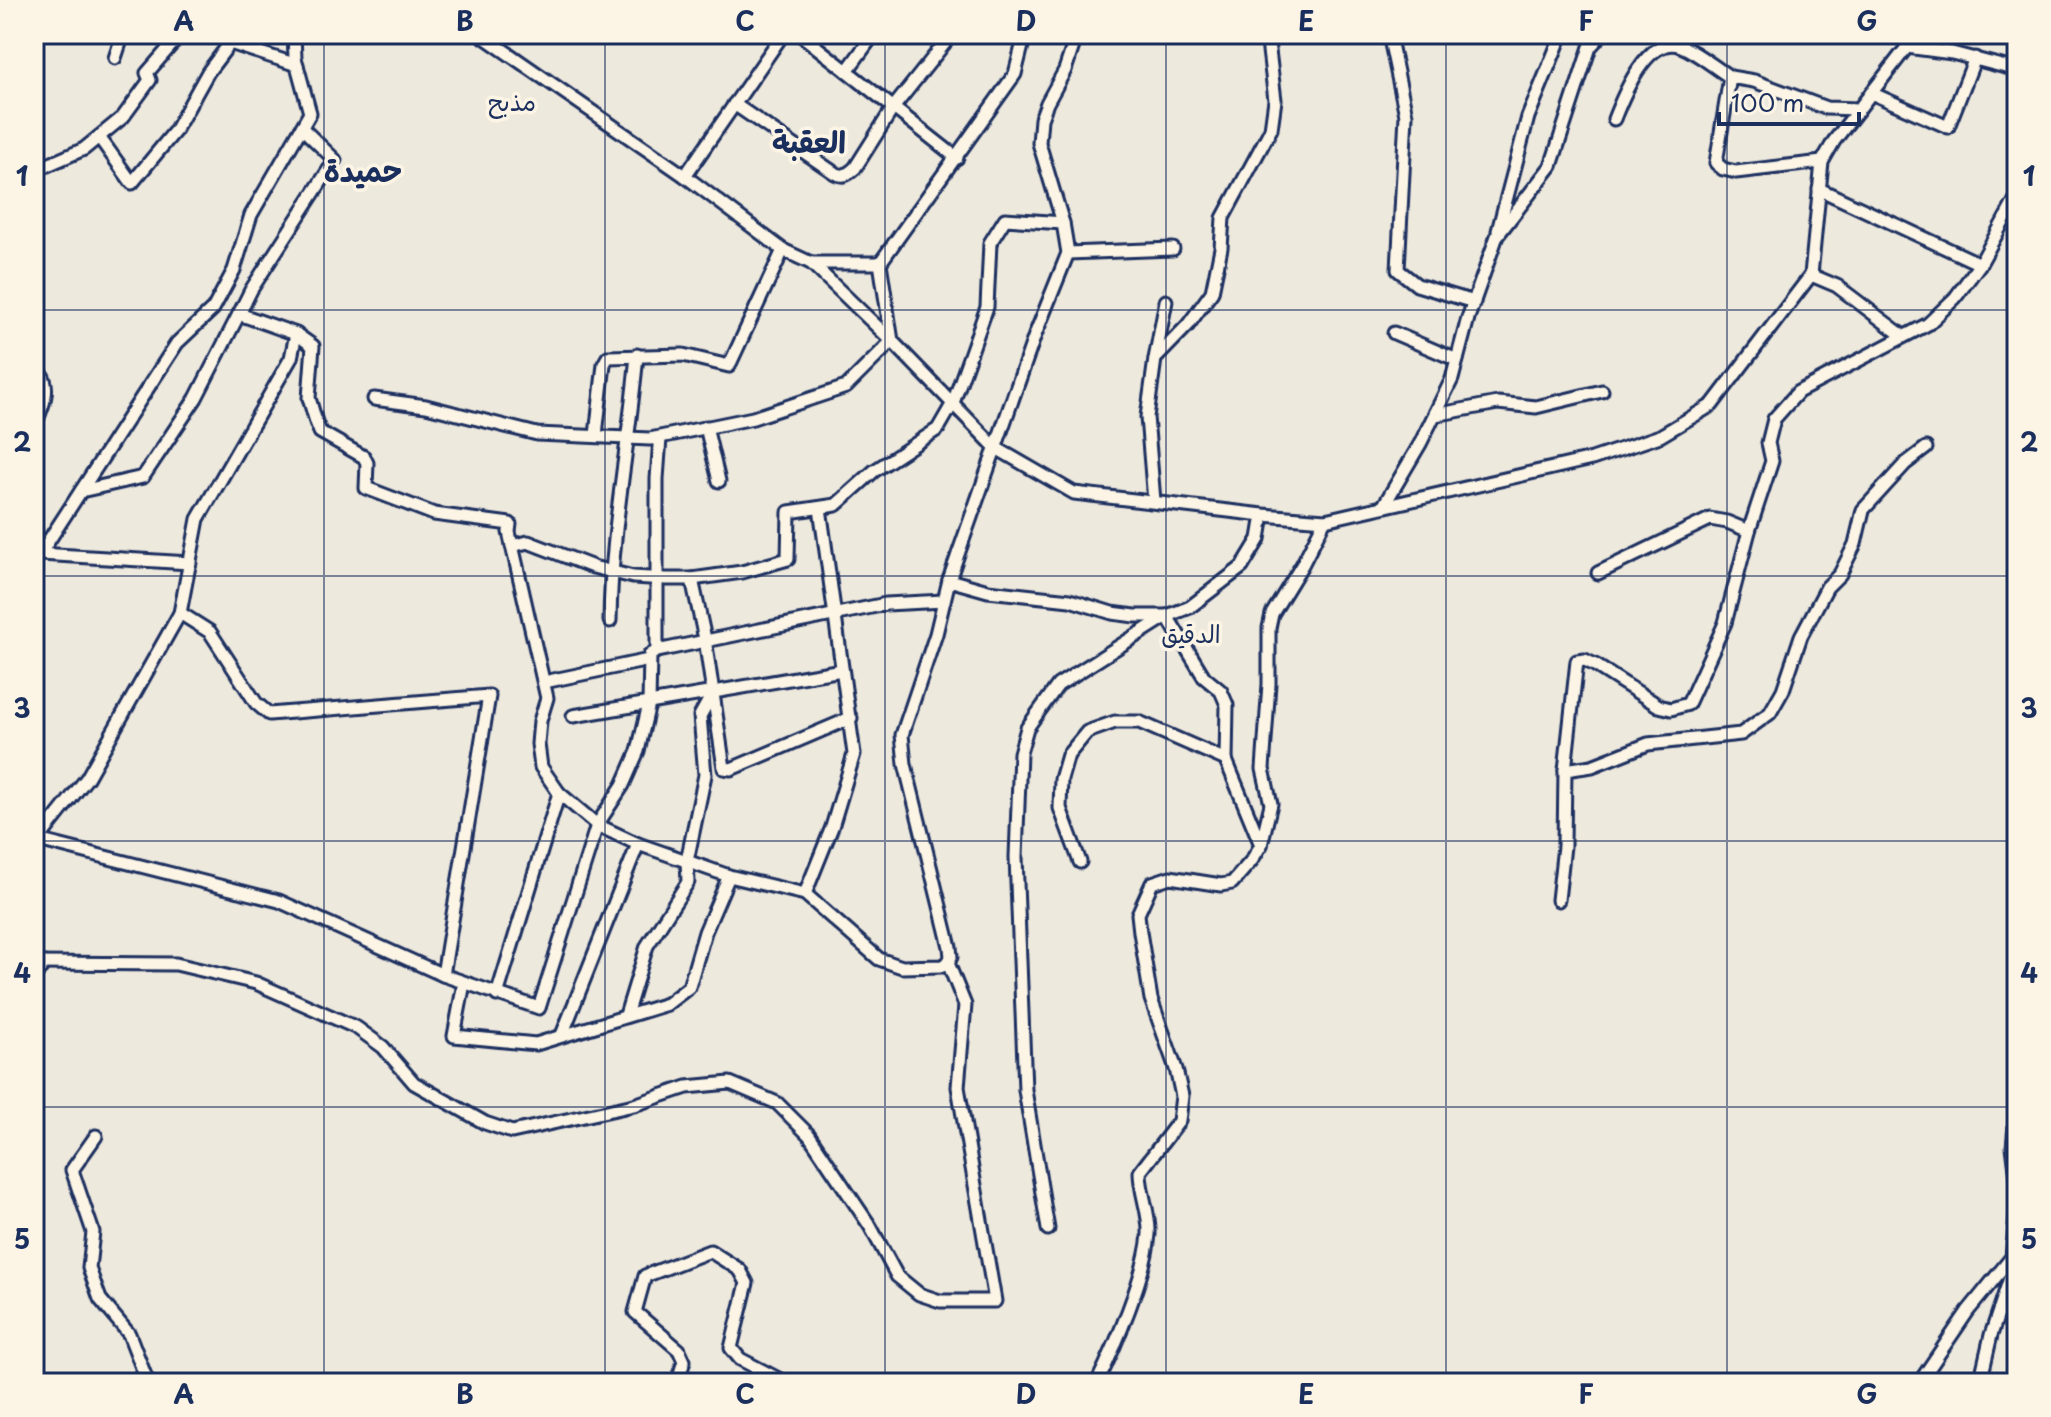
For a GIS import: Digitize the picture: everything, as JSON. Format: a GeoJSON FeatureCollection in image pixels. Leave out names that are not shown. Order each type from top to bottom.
{"type":"FeatureCollection","features":[{"type":"Feature","properties":{"kind":"street"},"geometry":{"type":"LineString","coordinates":[[115,58],[123,34]]}},
{"type":"Feature","properties":{"kind":"street"},"geometry":{"type":"LineString","coordinates":[[34,171],[84,149],[123,117],[150,80],[147,73],[181,34]]}},
{"type":"Feature","properties":{"kind":"street"},"geometry":{"type":"LineString","coordinates":[[37,554],[177,343],[213,309],[234,270],[251,215],[310,113],[297,65],[294,34]]}},
{"type":"Feature","properties":{"kind":"street"},"geometry":{"type":"LineString","coordinates":[[480,34],[685,176],[783,250],[811,263],[996,448],[1074,493],[1325,520],[1592,459],[1660,436],[1712,405],[1811,275],[1822,162],[1907,40],[2017,70]]}},
{"type":"Feature","properties":{"kind":"street"},"geometry":{"type":"LineString","coordinates":[[685,176],[783,34]]}},
{"type":"Feature","properties":{"kind":"street"},"geometry":{"type":"LineString","coordinates":[[800,34],[957,158]]}},
{"type":"Feature","properties":{"kind":"street"},"geometry":{"type":"LineString","coordinates":[[847,71],[874,34]]}},
{"type":"Feature","properties":{"kind":"street"},"geometry":{"type":"LineString","coordinates":[[734,104],[840,176],[847,175],[855,168],[893,108],[952,34]]}},
{"type":"Feature","properties":{"kind":"street"},"geometry":{"type":"LineString","coordinates":[[892,341],[880,263],[1015,74],[1025,34]]}},
{"type":"Feature","properties":{"kind":"street"},"geometry":{"type":"LineString","coordinates":[[239,314],[296,334],[313,346],[309,398],[316,422],[320,432],[364,457],[367,463],[366,488],[434,514],[510,524],[509,532],[547,698],[540,721],[539,758],[541,767],[559,793],[597,825],[638,844],[729,876],[805,894],[879,959],[902,967],[942,966],[951,957],[950,947],[902,748],[902,735],[936,634],[949,580],[1068,253],[1063,223],[1039,143],[1041,119],[1065,70],[1077,34]]}},
{"type":"Feature","properties":{"kind":"street"},"geometry":{"type":"LineString","coordinates":[[1155,359],[1188,325],[1212,292],[1221,248],[1223,218],[1271,129],[1275,100],[1267,34]]}},
{"type":"Feature","properties":{"kind":"street"},"geometry":{"type":"LineString","coordinates":[[1389,34],[1406,115],[1398,270],[1417,285],[1474,302]]}},
{"type":"Feature","properties":{"kind":"street"},"geometry":{"type":"LineString","coordinates":[[1384,505],[1452,379],[1497,236],[1528,117],[1562,34]]}},
{"type":"Feature","properties":{"kind":"street"},"geometry":{"type":"LineString","coordinates":[[1497,236],[1551,166],[1590,47],[1602,34]]}},
{"type":"Feature","properties":{"kind":"street"},"geometry":{"type":"LineString","coordinates":[[99,137],[132,183],[175,131],[230,38],[297,65]]}},
{"type":"Feature","properties":{"kind":"street"},"geometry":{"type":"LineString","coordinates":[[1614,119],[1626,86],[1653,51],[1669,44],[1680,46],[1730,77],[1754,81],[1826,108],[1859,109]]}},
{"type":"Feature","properties":{"kind":"street"},"geometry":{"type":"LineString","coordinates":[[1871,93],[1948,127],[1975,58]]}},
{"type":"Feature","properties":{"kind":"street"},"geometry":{"type":"LineString","coordinates":[[1730,77],[1716,163],[1723,169],[1736,172],[1822,162]]}},
{"type":"Feature","properties":{"kind":"street"},"geometry":{"type":"LineString","coordinates":[[81,491],[143,477],[196,398],[251,290],[335,160],[303,129]]}},
{"type":"Feature","properties":{"kind":"street"},"geometry":{"type":"LineString","coordinates":[[1819,189],[1980,264]]}},
{"type":"Feature","properties":{"kind":"street"},"geometry":{"type":"LineString","coordinates":[[1558,900],[1564,846],[1565,770],[1577,661],[1585,660],[1595,665],[1659,706],[1671,709],[1688,704],[1725,623],[1749,531],[1772,461],[1768,443],[1774,419],[1798,392],[1928,324],[1955,298],[1980,264],[2017,197]]}},
{"type":"Feature","properties":{"kind":"street"},"geometry":{"type":"LineString","coordinates":[[512,546],[528,542],[611,572],[657,578],[692,579],[742,572],[788,559],[789,512],[836,505],[874,471],[938,429],[953,403],[987,307],[990,243],[1005,219],[1063,223]]}},
{"type":"Feature","properties":{"kind":"street"},"geometry":{"type":"LineString","coordinates":[[1068,253],[1173,249]]}},
{"type":"Feature","properties":{"kind":"street"},"geometry":{"type":"LineString","coordinates":[[596,435],[604,364],[608,357],[683,355],[729,366],[783,250]]}},
{"type":"Feature","properties":{"kind":"street"},"geometry":{"type":"LineString","coordinates":[[811,263],[880,263]]}},
{"type":"Feature","properties":{"kind":"street"},"geometry":{"type":"LineString","coordinates":[[1811,275],[1837,286],[1903,336]]}},
{"type":"Feature","properties":{"kind":"street"},"geometry":{"type":"LineString","coordinates":[[1154,501],[1147,417],[1166,301]]}},
{"type":"Feature","properties":{"kind":"street"},"geometry":{"type":"LineString","coordinates":[[1394,333],[1457,360]]}},
{"type":"Feature","properties":{"kind":"street"},"geometry":{"type":"LineString","coordinates":[[296,334],[291,358],[198,519],[180,613],[87,778],[36,843],[279,901],[443,975],[535,1009],[543,1003],[597,825],[638,751],[649,704],[657,578],[660,438]]}},
{"type":"Feature","properties":{"kind":"street"},"geometry":{"type":"LineString","coordinates":[[374,399],[426,406],[537,434],[660,438],[753,418],[846,387],[892,341]]}},
{"type":"Feature","properties":{"kind":"street"},"geometry":{"type":"LineString","coordinates":[[610,621],[611,572],[630,436],[637,355]]}},
{"type":"Feature","properties":{"kind":"street"},"geometry":{"type":"LineString","coordinates":[[34,364],[47,385],[45,402],[34,427]]}},
{"type":"Feature","properties":{"kind":"street"},"geometry":{"type":"LineString","coordinates":[[1435,415],[1498,403],[1536,407],[1602,391]]}},
{"type":"Feature","properties":{"kind":"street"},"geometry":{"type":"LineString","coordinates":[[706,427],[719,481]]}},
{"type":"Feature","properties":{"kind":"street"},"geometry":{"type":"LineString","coordinates":[[1565,770],[1592,766],[1648,744],[1741,734],[1770,713],[1783,690],[1801,636],[1855,544],[1863,510],[1905,464],[1926,448]]}},
{"type":"Feature","properties":{"kind":"street"},"geometry":{"type":"LineString","coordinates":[[805,894],[832,827],[854,754],[820,508]]}},
{"type":"Feature","properties":{"kind":"street"},"geometry":{"type":"LineString","coordinates":[[1048,1229],[1025,1090],[1016,857],[1020,753],[1027,728],[1058,685],[1167,616],[1190,607],[1242,567],[1259,539],[1263,515]]}},
{"type":"Feature","properties":{"kind":"street"},"geometry":{"type":"LineString","coordinates":[[1598,573],[1710,519],[1749,531]]}},
{"type":"Feature","properties":{"kind":"street"},"geometry":{"type":"LineString","coordinates":[[1097,1383],[1109,1359],[1144,1261],[1149,1232],[1140,1172],[1179,1121],[1182,1096],[1176,1069],[1151,999],[1138,914],[1152,883],[1170,877],[1221,885],[1232,883],[1261,845],[1271,804],[1263,769],[1269,628],[1272,614],[1325,520]]}},
{"type":"Feature","properties":{"kind":"street"},"geometry":{"type":"LineString","coordinates":[[34,523],[37,554]]}},
{"type":"Feature","properties":{"kind":"street"},"geometry":{"type":"LineString","coordinates":[[37,554],[190,563]]}},
{"type":"Feature","properties":{"kind":"street"},"geometry":{"type":"LineString","coordinates":[[692,579],[714,691],[724,768],[731,769],[851,718]]}},
{"type":"Feature","properties":{"kind":"street"},"geometry":{"type":"LineString","coordinates":[[949,580],[988,591],[1070,600],[1112,613],[1167,616]]}},
{"type":"Feature","properties":{"kind":"street"},"geometry":{"type":"LineString","coordinates":[[544,682],[653,656],[705,639],[886,604],[944,601]]}},
{"type":"Feature","properties":{"kind":"street"},"geometry":{"type":"LineString","coordinates":[[180,613],[210,632],[256,703],[269,714],[489,696],[443,975]]}},
{"type":"Feature","properties":{"kind":"street"},"geometry":{"type":"LineString","coordinates":[[1167,616],[1204,677],[1221,691],[1227,705],[1226,760],[1261,845]]}},
{"type":"Feature","properties":{"kind":"street"},"geometry":{"type":"LineString","coordinates":[[573,716],[842,670]]}},
{"type":"Feature","properties":{"kind":"street"},"geometry":{"type":"LineString","coordinates":[[626,1015],[647,946],[688,882],[687,861],[705,775],[700,716],[714,691]]}},
{"type":"Feature","properties":{"kind":"street"},"geometry":{"type":"LineString","coordinates":[[1080,862],[1060,808],[1060,794],[1068,755],[1087,732],[1115,722],[1139,722],[1226,760]]}},
{"type":"Feature","properties":{"kind":"street"},"geometry":{"type":"LineString","coordinates":[[497,995],[559,793]]}},
{"type":"Feature","properties":{"kind":"street"},"geometry":{"type":"LineString","coordinates":[[562,1035],[638,844]]}},
{"type":"Feature","properties":{"kind":"street"},"geometry":{"type":"LineString","coordinates":[[464,983],[454,1036],[536,1044],[667,1004],[689,987],[705,932],[729,876]]}},
{"type":"Feature","properties":{"kind":"street"},"geometry":{"type":"LineString","coordinates":[[34,978],[39,963],[176,964],[256,983],[357,1028],[383,1047],[414,1083],[485,1123],[512,1132],[634,1105],[687,1087],[730,1083],[777,1103],[809,1135],[870,1226],[897,1276],[919,1294],[940,1301],[995,1301],[958,1087],[965,1005],[948,963]]}},
{"type":"Feature","properties":{"kind":"street"},"geometry":{"type":"LineString","coordinates":[[2017,1103],[2017,1178]]}},
{"type":"Feature","properties":{"kind":"street"},"geometry":{"type":"LineString","coordinates":[[96,1136],[72,1170],[93,1232],[89,1268],[100,1299],[129,1334],[148,1383]]}},
{"type":"Feature","properties":{"kind":"street"},"geometry":{"type":"LineString","coordinates":[[1919,1383],[1968,1311],[2012,1257],[2017,1207]]}},
{"type":"Feature","properties":{"kind":"street"},"geometry":{"type":"LineString","coordinates":[[677,1383],[684,1361],[679,1350],[635,1312],[645,1276],[710,1251],[740,1270],[747,1283],[731,1348],[740,1359],[786,1383]]}},
{"type":"Feature","properties":{"kind":"street"},"geometry":{"type":"LineString","coordinates":[[1980,1383],[1991,1335],[2015,1272],[2017,1257]]}},
{"type":"Feature","properties":{"kind":"district","name":"مذبح"},"geometry":{"type":"Point","coordinates":[512,101]}},
{"type":"Feature","properties":{"kind":"district","name":"العقبة"},"geometry":{"type":"Point","coordinates":[809,140]}},
{"type":"Feature","properties":{"kind":"district","name":"حميدة"},"geometry":{"type":"Point","coordinates":[363,169]}},
{"type":"Feature","properties":{"kind":"district","name":"الدقيق"},"geometry":{"type":"Point","coordinates":[1191,633]}}]}
